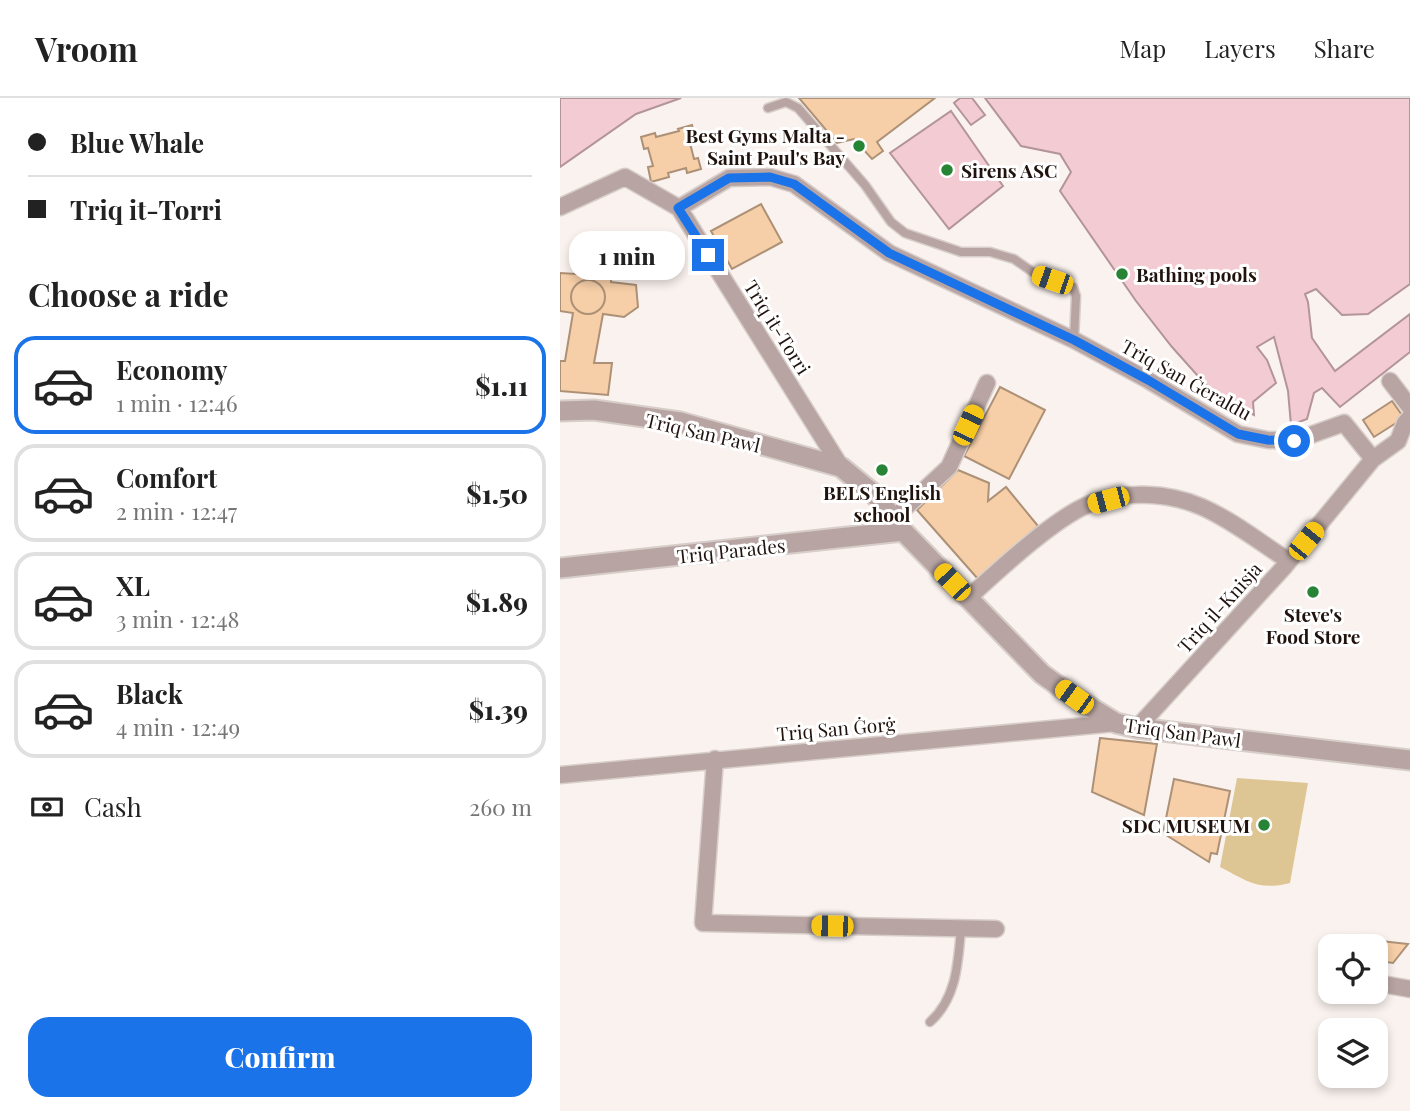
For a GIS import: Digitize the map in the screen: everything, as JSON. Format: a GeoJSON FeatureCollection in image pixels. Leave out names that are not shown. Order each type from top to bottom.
{"type":"FeatureCollection","features":[{"type":"Feature","properties":{"kind":"street"},"geometry":{"type":"LineString","coordinates":[[560,207],[625,177],[678,208]]}},
{"type":"Feature","properties":{"kind":"street","name":"Triq San Ġeraldu"},"geometry":{"type":"LineString","coordinates":[[678,208],[729,178],[770,177],[794,184],[889,253],[1074,340],[1238,434],[1268,440],[1294,441],[1344,423],[1373,459]]}},
{"type":"Feature","properties":{"kind":"street","name":"Triq it-Torri"},"geometry":{"type":"LineString","coordinates":[[678,208],[841,467]]}},
{"type":"Feature","properties":{"kind":"street"},"geometry":{"type":"LineString","coordinates":[[1390,381],[1410,407]]}},
{"type":"Feature","properties":{"kind":"street"},"geometry":{"type":"LineString","coordinates":[[898,525],[949,467],[987,383]]}},
{"type":"Feature","properties":{"kind":"street","name":"Triq San Pawl"},"geometry":{"type":"LineString","coordinates":[[560,411],[594,410],[680,422],[841,467],[875,495],[898,525],[1042,674],[1116,723],[1137,728],[1410,760]]}},
{"type":"Feature","properties":{"kind":"street","name":"Triq il-Knisja"},"geometry":{"type":"LineString","coordinates":[[1137,728],[1289,561],[1373,459],[1404,443],[1405,423],[1410,418]]}},
{"type":"Feature","properties":{"kind":"street"},"geometry":{"type":"LineString","coordinates":[[968,598],[1063,520],[1087,505],[1130,494],[1183,500],[1205,508],[1289,561]]}},
{"type":"Feature","properties":{"kind":"street","name":"Triq Parades"},"geometry":{"type":"LineString","coordinates":[[560,568],[898,525]]}},
{"type":"Feature","properties":{"kind":"street","name":"Triq San Ġorġ"},"geometry":{"type":"LineString","coordinates":[[560,775],[1116,723]]}},
{"type":"Feature","properties":{"kind":"street"},"geometry":{"type":"LineString","coordinates":[[715,759],[703,923],[996,929]]}},
{"type":"Feature","properties":{"kind":"street"},"geometry":{"type":"LineString","coordinates":[[1388,985],[1410,989]]}},
{"type":"Feature","properties":{"kind":"lane"},"geometry":{"type":"LineString","coordinates":[[768,108],[786,102],[798,108],[865,185],[891,222],[905,233],[961,252],[990,252],[1014,259],[1037,275],[1073,287],[1076,296],[1074,340]]}},
{"type":"Feature","properties":{"kind":"lane"},"geometry":{"type":"LineString","coordinates":[[930,1022],[939,1013],[949,995],[958,968],[961,929]]}},
{"type":"Feature","properties":{"kind":"shaded area"},"geometry":{"type":"Polygon","coordinates":[[[560,98],[681,98],[636,114],[560,167],[560,98]]]}},
{"type":"Feature","properties":{"kind":"shaded area"},"geometry":{"type":"Polygon","coordinates":[[[960,98],[972,98],[985,115],[971,125],[954,103],[960,98]]]}},
{"type":"Feature","properties":{"kind":"shaded area"},"geometry":{"type":"Polygon","coordinates":[[[985,98],[1410,98],[1410,284],[1368,314],[1342,315],[1316,289],[1305,294],[1312,338],[1335,371],[1410,314],[1410,352],[1340,407],[1322,388],[1314,393],[1307,419],[1291,425],[1288,391],[1274,337],[1257,347],[1267,360],[1276,383],[1253,402],[1254,415],[1214,394],[1136,301],[1060,191],[1071,172],[1060,154],[1021,146],[985,98]]]}},
{"type":"Feature","properties":{"kind":"shaded area","name":"Sirens ASC"},"geometry":{"type":"Polygon","coordinates":[[[951,111],[1003,186],[949,229],[890,153],[951,111]]]}},
{"type":"Feature","properties":{"kind":"shaded area","name":"SDC MUSEUM"},"geometry":{"type":"Polygon","coordinates":[[[1237,778],[1308,783],[1290,883],[1261,885],[1220,867],[1237,778]]]}},
{"type":"Feature","properties":{"kind":"building"},"geometry":{"type":"Polygon","coordinates":[[[799,98],[935,98],[877,142],[883,151],[872,159],[854,139],[837,143],[799,98]]]}},
{"type":"Feature","properties":{"kind":"building"},"geometry":{"type":"Polygon","coordinates":[[[692,125],[695,138],[689,139],[694,159],[698,158],[701,169],[687,173],[686,168],[651,182],[648,167],[653,166],[648,148],[644,149],[641,137],[655,133],[656,137],[692,125]]]}},
{"type":"Feature","properties":{"kind":"building"},"geometry":{"type":"Polygon","coordinates":[[[761,204],[782,242],[732,269],[711,231],[761,204]]]}},
{"type":"Feature","properties":{"kind":"building"},"geometry":{"type":"Polygon","coordinates":[[[588,253],[604,255],[612,268],[611,282],[636,285],[638,307],[624,317],[603,314],[594,363],[612,363],[608,395],[560,391],[560,361],[565,361],[573,313],[560,311],[560,273],[576,274],[578,258],[588,253]]]}},
{"type":"Feature","properties":{"kind":"building"},"geometry":{"type":"Polygon","coordinates":[[[588,280],[600,285],[605,297],[600,309],[588,314],[576,309],[571,297],[576,285],[588,280]]]}},
{"type":"Feature","properties":{"kind":"building"},"geometry":{"type":"Polygon","coordinates":[[[1000,387],[1045,410],[1009,479],[964,456],[1000,387]]]}},
{"type":"Feature","properties":{"kind":"building"},"geometry":{"type":"Polygon","coordinates":[[[1392,401],[1404,418],[1374,437],[1363,420],[1392,401]]]}},
{"type":"Feature","properties":{"kind":"building"},"geometry":{"type":"Polygon","coordinates":[[[958,470],[989,483],[988,501],[1006,487],[1038,526],[978,579],[917,510],[958,470]]]}},
{"type":"Feature","properties":{"kind":"building"},"geometry":{"type":"Polygon","coordinates":[[[1100,738],[1157,744],[1144,815],[1092,792],[1100,738]]]}},
{"type":"Feature","properties":{"kind":"building"},"geometry":{"type":"Polygon","coordinates":[[[1174,779],[1230,791],[1217,854],[1211,853],[1209,862],[1163,833],[1174,779]]]}},
{"type":"Feature","properties":{"kind":"building"},"geometry":{"type":"Polygon","coordinates":[[[1388,942],[1408,944],[1393,963],[1388,962],[1388,942]]]}},
{"type":"Feature","properties":{"kind":"place","name":"Best Gyms Malta - Saint Paul's Bay"},"geometry":{"type":"Point","coordinates":[859,146]}},
{"type":"Feature","properties":{"kind":"place","name":"Sirens ASC"},"geometry":{"type":"Point","coordinates":[947,170]}},
{"type":"Feature","properties":{"kind":"place","name":"Bathing pools"},"geometry":{"type":"Point","coordinates":[1122,274]}},
{"type":"Feature","properties":{"kind":"place","name":"BELS English school"},"geometry":{"type":"Point","coordinates":[882,470]}},
{"type":"Feature","properties":{"kind":"place","name":"Steve's Food Store"},"geometry":{"type":"Point","coordinates":[1313,592]}},
{"type":"Feature","properties":{"kind":"place","name":"SDC MUSEUM"},"geometry":{"type":"Point","coordinates":[1264,825]}},
{"type":"Feature","properties":{"kind":"route"},"geometry":{"type":"LineString","coordinates":[[708,255],[678,208],[729,178],[770,177],[794,184],[889,253],[1074,340],[1238,434],[1268,440],[1294,441]]}}]}
